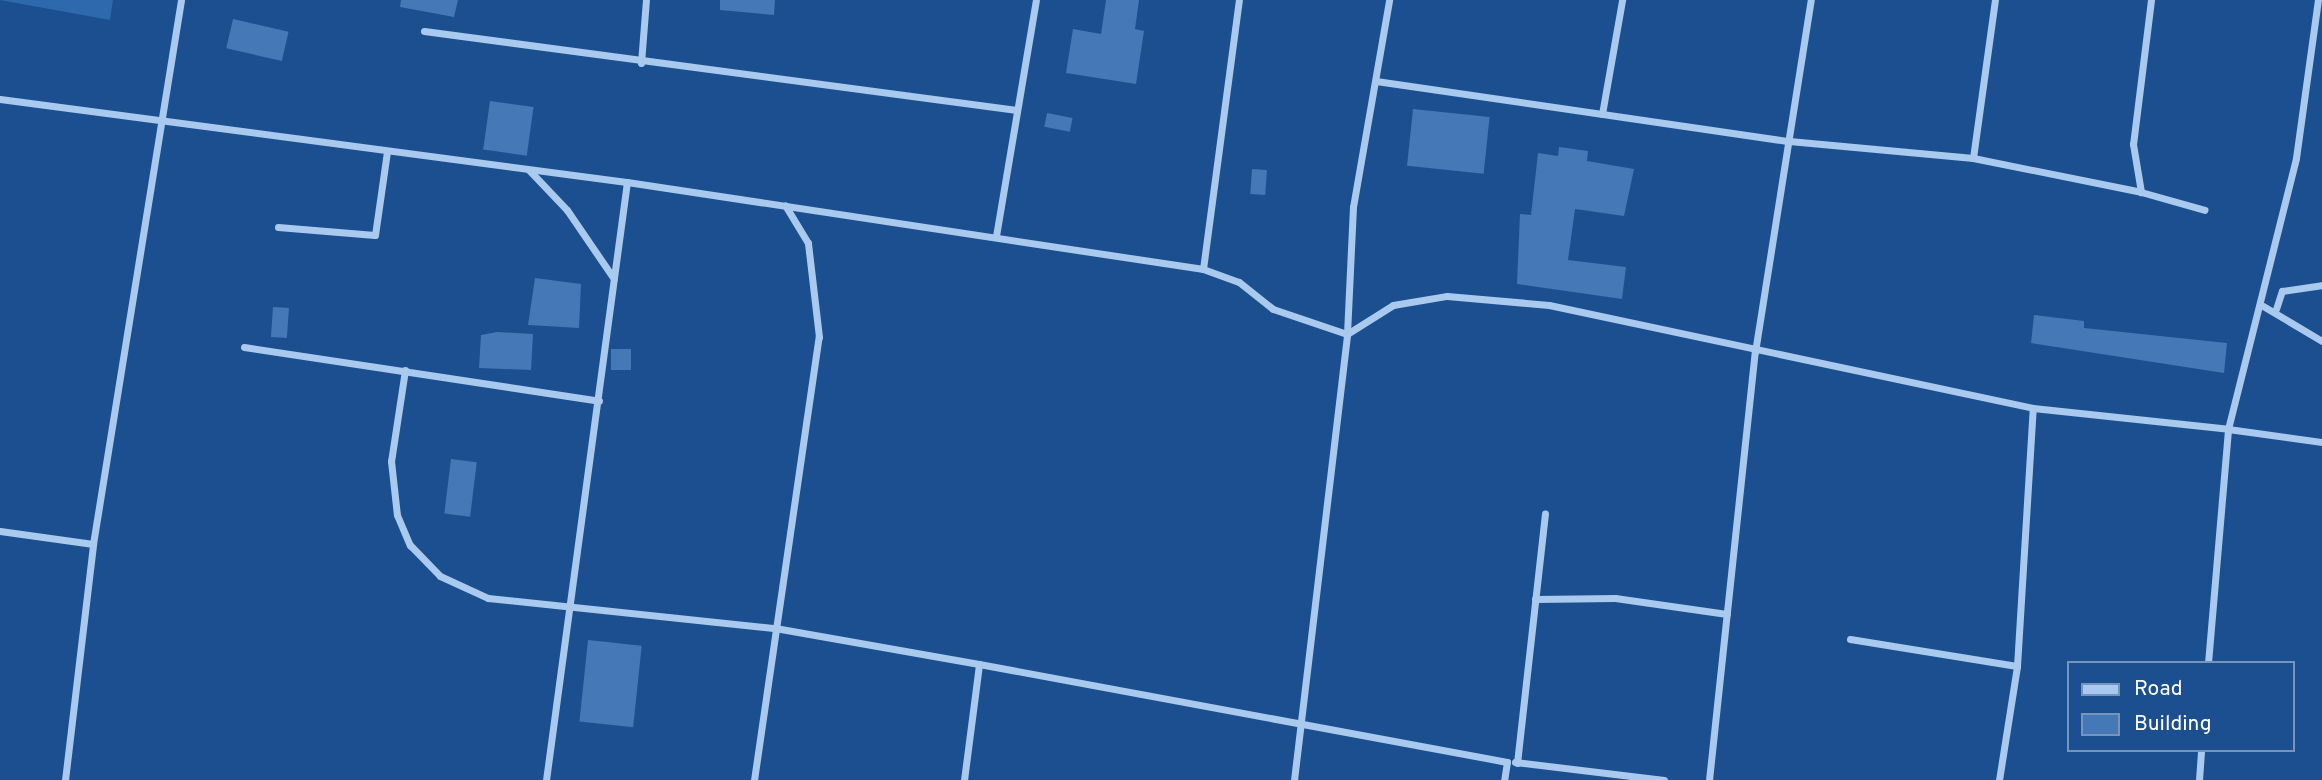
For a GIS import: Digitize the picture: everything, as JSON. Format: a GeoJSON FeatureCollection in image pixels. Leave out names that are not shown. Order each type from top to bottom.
{"type":"FeatureCollection","features":[{"type":"Feature","properties":{"kind":"street"},"geometry":{"type":"LineString","coordinates":[[65,780],[93,544],[181,0]]}},
{"type":"Feature","properties":{"kind":"street"},"geometry":{"type":"LineString","coordinates":[[641,63],[646,0]]}},
{"type":"Feature","properties":{"kind":"street"},"geometry":{"type":"LineString","coordinates":[[996,236],[1036,0]]}},
{"type":"Feature","properties":{"kind":"street"},"geometry":{"type":"LineString","coordinates":[[1203,270],[1239,0]]}},
{"type":"Feature","properties":{"kind":"street"},"geometry":{"type":"LineString","coordinates":[[1294,780],[1347,334],[1353,207],[1390,0]]}},
{"type":"Feature","properties":{"kind":"street"},"geometry":{"type":"LineString","coordinates":[[1602,114],[1622,0]]}},
{"type":"Feature","properties":{"kind":"street"},"geometry":{"type":"LineString","coordinates":[[1709,780],[1755,352],[1811,0]]}},
{"type":"Feature","properties":{"kind":"street"},"geometry":{"type":"LineString","coordinates":[[1973,158],[1995,0]]}},
{"type":"Feature","properties":{"kind":"street"},"geometry":{"type":"LineString","coordinates":[[2141,192],[2134,122],[2151,0]]}},
{"type":"Feature","properties":{"kind":"street"},"geometry":{"type":"LineString","coordinates":[[2208,661],[2228,429],[2263,306],[2296,158],[2318,0]]}},
{"type":"Feature","properties":{"kind":"street"},"geometry":{"type":"LineString","coordinates":[[424,32],[641,63],[1017,110]]}},
{"type":"Feature","properties":{"kind":"street"},"geometry":{"type":"LineString","coordinates":[[1376,81],[1789,141],[1973,158],[2141,192],[2205,211]]}},
{"type":"Feature","properties":{"kind":"street"},"geometry":{"type":"LineString","coordinates":[[0,99],[160,124],[627,182],[996,236],[1203,270],[1239,282],[1273,309],[1347,334]]}},
{"type":"Feature","properties":{"kind":"street"},"geometry":{"type":"LineString","coordinates":[[278,227],[374,235],[387,152]]}},
{"type":"Feature","properties":{"kind":"street"},"geometry":{"type":"LineString","coordinates":[[528,170],[567,210],[614,279]]}},
{"type":"Feature","properties":{"kind":"street"},"geometry":{"type":"LineString","coordinates":[[546,780],[572,607],[627,182]]}},
{"type":"Feature","properties":{"kind":"street"},"geometry":{"type":"LineString","coordinates":[[754,780],[819,337],[808,243],[785,205]]}},
{"type":"Feature","properties":{"kind":"street"},"geometry":{"type":"LineString","coordinates":[[2276,309],[2282,291],[2322,285]]}},
{"type":"Feature","properties":{"kind":"street"},"geometry":{"type":"LineString","coordinates":[[1347,334],[1393,305],[1447,296],[1549,305],[1755,352],[2033,408],[2322,442]]}},
{"type":"Feature","properties":{"kind":"street"},"geometry":{"type":"LineString","coordinates":[[2263,306],[2276,309],[2322,341]]}},
{"type":"Feature","properties":{"kind":"street"},"geometry":{"type":"LineString","coordinates":[[244,347],[598,401]]}},
{"type":"Feature","properties":{"kind":"street"},"geometry":{"type":"LineString","coordinates":[[405,370],[390,461],[397,515],[411,545],[440,576],[488,598],[775,628],[1507,762],[1664,780]]}},
{"type":"Feature","properties":{"kind":"street"},"geometry":{"type":"LineString","coordinates":[[1999,780],[2017,666],[2033,408]]}},
{"type":"Feature","properties":{"kind":"street"},"geometry":{"type":"LineString","coordinates":[[1517,763],[1545,514]]}},
{"type":"Feature","properties":{"kind":"street"},"geometry":{"type":"LineString","coordinates":[[0,531],[93,544]]}},
{"type":"Feature","properties":{"kind":"street"},"geometry":{"type":"LineString","coordinates":[[1535,599],[1615,598],[1727,614]]}},
{"type":"Feature","properties":{"kind":"street"},"geometry":{"type":"LineString","coordinates":[[1850,639],[2017,666]]}},
{"type":"Feature","properties":{"kind":"street"},"geometry":{"type":"LineString","coordinates":[[964,780],[979,664]]}},
{"type":"Feature","properties":{"kind":"street"},"geometry":{"type":"LineString","coordinates":[[2199,780],[2201,752]]}},
{"type":"Feature","properties":{"kind":"street"},"geometry":{"type":"LineString","coordinates":[[1504,780],[1507,762]]}},
{"type":"Feature","properties":{"kind":"shaded area"},"geometry":{"type":"Polygon","coordinates":[[[0,0],[113,0],[110,20],[0,0]]]}},
{"type":"Feature","properties":{"kind":"building"},"geometry":{"type":"Polygon","coordinates":[[[401,0],[458,0],[454,17],[400,7],[401,0]]]}},
{"type":"Feature","properties":{"kind":"building"},"geometry":{"type":"Polygon","coordinates":[[[720,0],[775,0],[774,15],[720,10],[720,0]]]}},
{"type":"Feature","properties":{"kind":"building"},"geometry":{"type":"Polygon","coordinates":[[[1106,0],[1139,0],[1135,29],[1144,31],[1136,84],[1066,73],[1073,29],[1101,34],[1106,0]]]}},
{"type":"Feature","properties":{"kind":"building"},"geometry":{"type":"Polygon","coordinates":[[[233,19],[289,32],[282,61],[226,48],[233,19]]]}},
{"type":"Feature","properties":{"kind":"building"},"geometry":{"type":"Polygon","coordinates":[[[490,101],[534,107],[527,156],[483,150],[490,101]]]}},
{"type":"Feature","properties":{"kind":"building"},"geometry":{"type":"Polygon","coordinates":[[[1413,109],[1490,117],[1484,174],[1407,166],[1413,109]]]}},
{"type":"Feature","properties":{"kind":"building"},"geometry":{"type":"Polygon","coordinates":[[[1047,113],[1073,118],[1070,132],[1044,127],[1047,113]]]}},
{"type":"Feature","properties":{"kind":"building"},"geometry":{"type":"Polygon","coordinates":[[[1559,147],[1588,151],[1587,161],[1634,169],[1624,216],[1575,209],[1568,260],[1626,267],[1622,299],[1517,284],[1520,214],[1531,215],[1538,153],[1558,156],[1559,147]]]}},
{"type":"Feature","properties":{"kind":"building"},"geometry":{"type":"Polygon","coordinates":[[[1252,169],[1267,170],[1265,195],[1250,194],[1252,169]]]}},
{"type":"Feature","properties":{"kind":"building"},"geometry":{"type":"Polygon","coordinates":[[[535,278],[581,284],[579,328],[528,325],[535,278]]]}},
{"type":"Feature","properties":{"kind":"building"},"geometry":{"type":"Polygon","coordinates":[[[273,307],[289,308],[287,338],[271,337],[273,307]]]}},
{"type":"Feature","properties":{"kind":"building"},"geometry":{"type":"Polygon","coordinates":[[[2034,315],[2084,321],[2084,328],[2227,343],[2224,373],[2031,343],[2034,315]]]}},
{"type":"Feature","properties":{"kind":"building"},"geometry":{"type":"Polygon","coordinates":[[[497,332],[533,334],[531,370],[479,368],[481,335],[497,332]]]}},
{"type":"Feature","properties":{"kind":"building"},"geometry":{"type":"Polygon","coordinates":[[[611,349],[631,349],[631,370],[611,370],[611,349]]]}},
{"type":"Feature","properties":{"kind":"building"},"geometry":{"type":"Polygon","coordinates":[[[451,459],[477,462],[470,517],[444,514],[451,459]]]}},
{"type":"Feature","properties":{"kind":"building"},"geometry":{"type":"Polygon","coordinates":[[[588,640],[642,646],[633,727],[579,722],[588,640]]]}}]}
